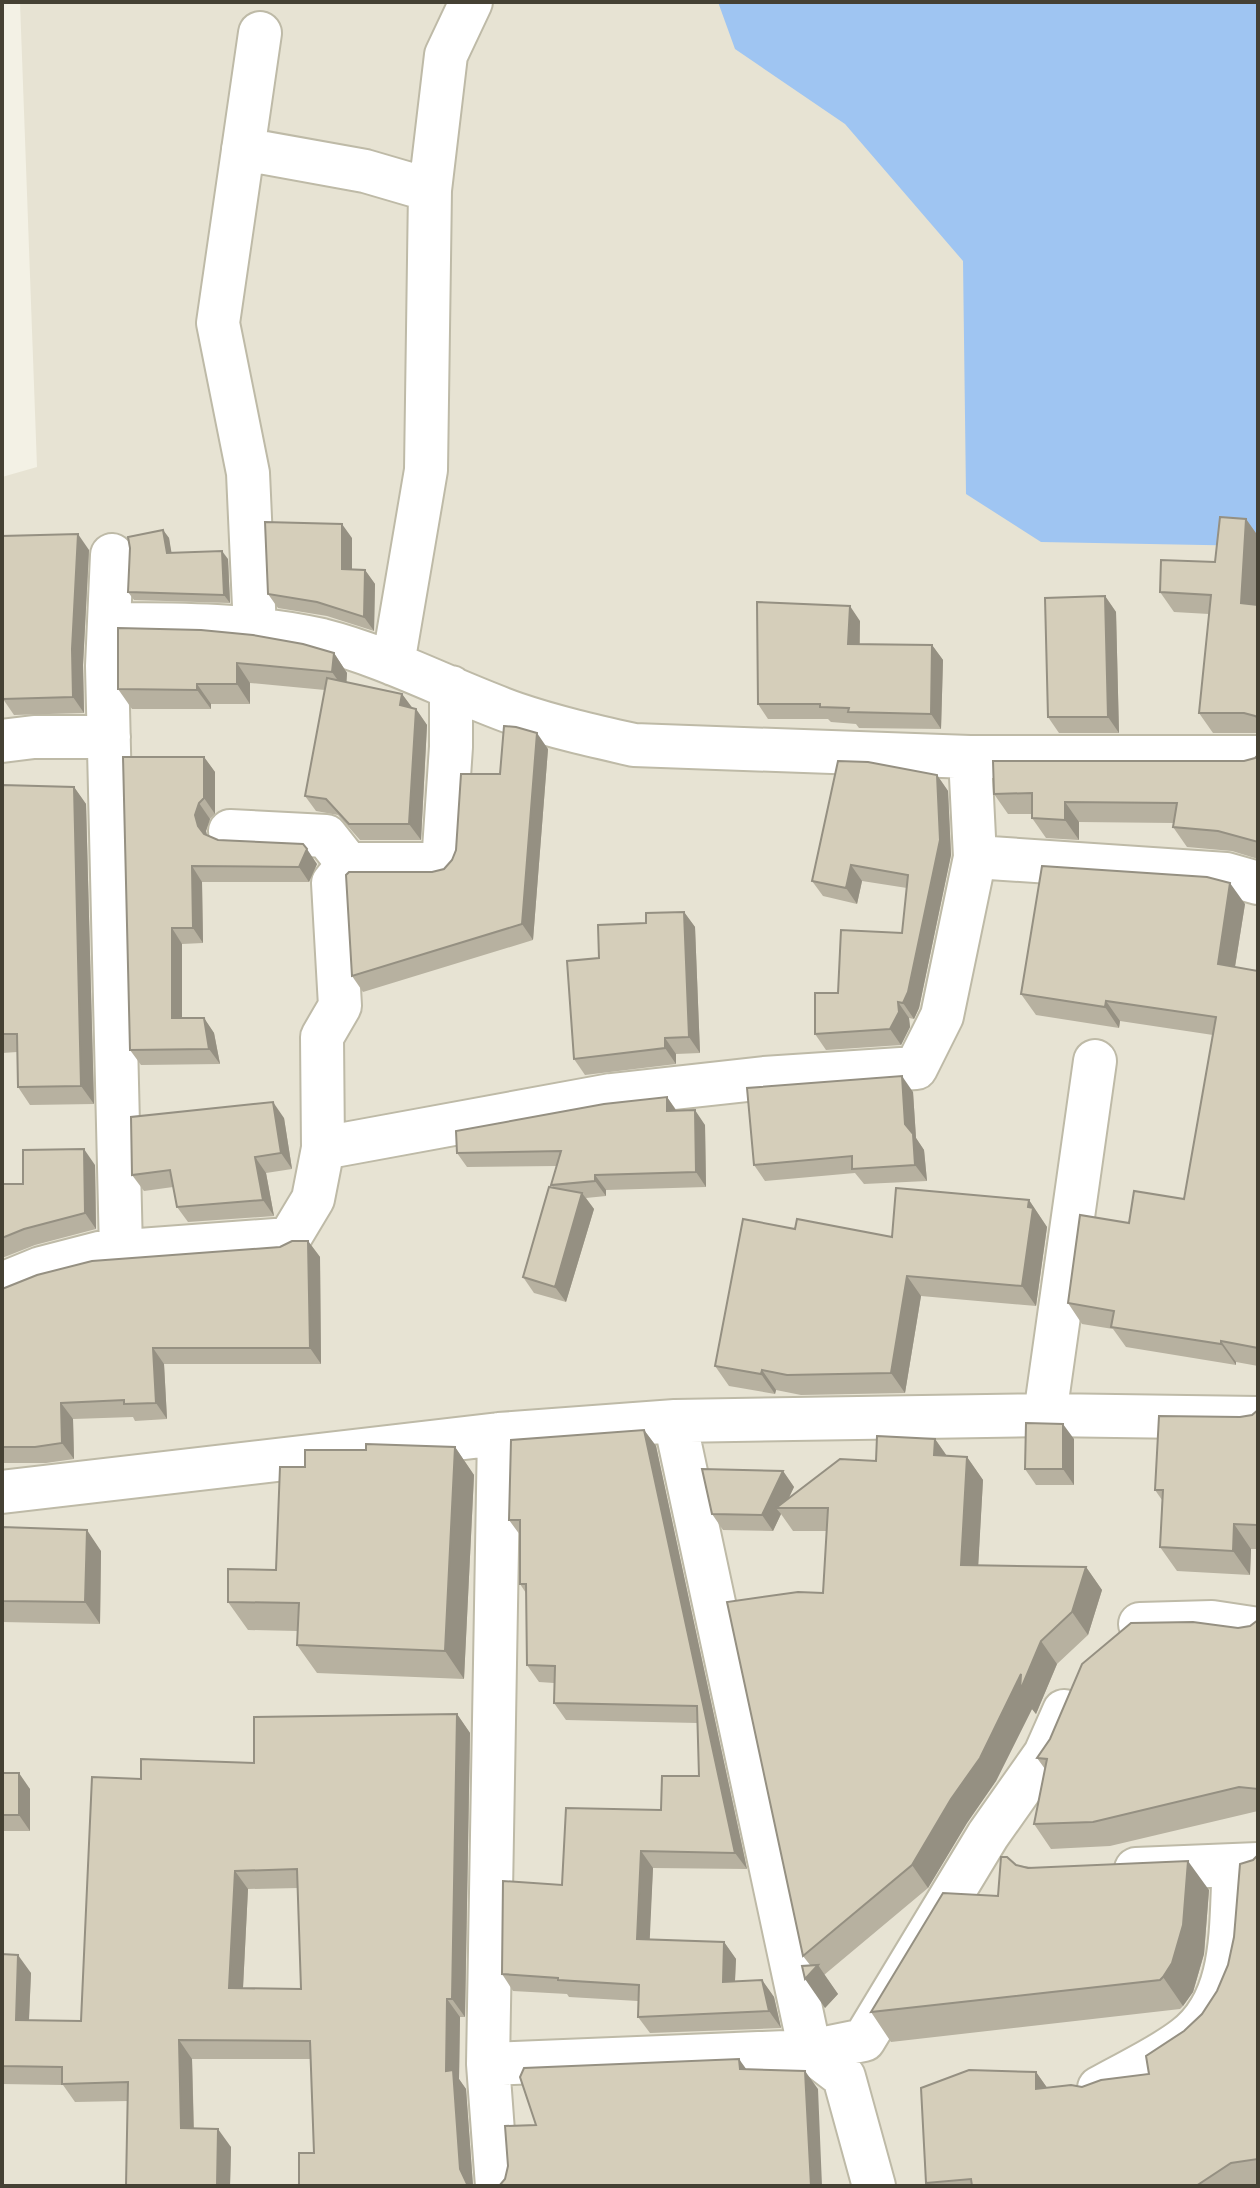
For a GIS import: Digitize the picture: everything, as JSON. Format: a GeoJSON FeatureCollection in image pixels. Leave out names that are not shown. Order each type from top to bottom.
{"type":"FeatureCollection","features":[{"type":"Feature","properties":{"kind":"street"},"geometry":{"type":"LineString","coordinates":[[393,664],[426,470],[430,190],[446,55],[471,2]]}},
{"type":"Feature","properties":{"kind":"street"},"geometry":{"type":"LineString","coordinates":[[255,629],[248,473],[218,323],[260,33]]}},
{"type":"Feature","properties":{"kind":"street"},"geometry":{"type":"LineString","coordinates":[[243,149],[365,171],[430,190]]}},
{"type":"Feature","properties":{"kind":"street"},"geometry":{"type":"LineString","coordinates":[[112,555],[107,666],[121,1250]]}},
{"type":"Feature","properties":{"kind":"street"},"geometry":{"type":"LineString","coordinates":[[109,624],[228,625],[322,641],[393,664],[516,714],[634,745],[970,757],[1258,757]]}},
{"type":"Feature","properties":{"kind":"street"},"geometry":{"type":"LineString","coordinates":[[348,864],[443,864],[451,747],[451,687]]}},
{"type":"Feature","properties":{"kind":"street"},"geometry":{"type":"LineString","coordinates":[[2,741],[34,737],[109,737]]}},
{"type":"Feature","properties":{"kind":"street"},"geometry":{"type":"LineString","coordinates":[[323,1148],[611,1095],[764,1078],[916,1068],[942,1016],[975,857],[970,757]]}},
{"type":"Feature","properties":{"kind":"street"},"geometry":{"type":"LineString","coordinates":[[230,831],[326,836],[348,864]]}},
{"type":"Feature","properties":{"kind":"street"},"geometry":{"type":"LineString","coordinates":[[975,857],[1226,874],[1258,883]]}},
{"type":"Feature","properties":{"kind":"street"},"geometry":{"type":"LineString","coordinates":[[2,1284],[69,1260],[121,1250],[289,1239],[313,1199],[323,1148],[322,1037],[340,1006],[333,883],[348,864]]}},
{"type":"Feature","properties":{"kind":"street"},"geometry":{"type":"LineString","coordinates":[[1045,1415],[1095,1061]]}},
{"type":"Feature","properties":{"kind":"street"},"geometry":{"type":"LineString","coordinates":[[2,1492],[499,1434],[675,1421],[1045,1415],[1258,1418]]}},
{"type":"Feature","properties":{"kind":"street"},"geometry":{"type":"LineString","coordinates":[[675,1421],[810,2051],[844,2077],[874,2186]]}},
{"type":"Feature","properties":{"kind":"street"},"geometry":{"type":"LineString","coordinates":[[497,2186],[488,2064],[499,1434]]}},
{"type":"Feature","properties":{"kind":"street"},"geometry":{"type":"LineString","coordinates":[[1115,1644],[1139,1624],[1212,1622],[1258,1629]]}},
{"type":"Feature","properties":{"kind":"street"},"geometry":{"type":"LineString","coordinates":[[488,2064],[810,2051],[864,2040],[988,1835],[1045,1754],[1079,1674]]}},
{"type":"Feature","properties":{"kind":"street"},"geometry":{"type":"LineString","coordinates":[[1094,1871],[1246,1864],[1225,1978],[1213,2005],[1187,2037],[1099,2088]]}},
{"type":"Feature","properties":{"kind":"shaded area"},"geometry":{"type":"Polygon","coordinates":[[[20,2],[1258,2],[1258,2186],[2,2186],[2,477],[37,467],[20,2]]]}},
{"type":"Feature","properties":{"kind":"water"},"geometry":{"type":"Polygon","coordinates":[[[718,2],[1258,2],[1258,546],[1041,542],[966,494],[963,261],[845,124],[735,49],[718,2]]]}},
{"type":"Feature","properties":{"kind":"building"},"geometry":{"type":"Polygon","coordinates":[[[1220,517],[1246,519],[1241,603],[1258,605],[1258,718],[1244,713],[1199,713],[1211,595],[1160,592],[1161,560],[1215,562],[1220,517]]]}},
{"type":"Feature","properties":{"kind":"building"},"geometry":{"type":"Polygon","coordinates":[[[265,522],[342,524],[342,569],[365,570],[364,617],[317,602],[268,594],[265,522]]]}},
{"type":"Feature","properties":{"kind":"building"},"geometry":{"type":"Polygon","coordinates":[[[163,530],[167,553],[222,551],[224,595],[128,592],[128,537],[163,530]]]}},
{"type":"Feature","properties":{"kind":"building"},"geometry":{"type":"Polygon","coordinates":[[[78,534],[72,649],[73,697],[3,699],[2,536],[78,534]]]}},
{"type":"Feature","properties":{"kind":"building"},"geometry":{"type":"Polygon","coordinates":[[[1105,596],[1108,717],[1048,717],[1045,598],[1105,596]]]}},
{"type":"Feature","properties":{"kind":"building"},"geometry":{"type":"Polygon","coordinates":[[[757,602],[850,606],[848,644],[932,645],[931,714],[848,712],[849,708],[820,707],[820,704],[758,704],[757,602]]]}},
{"type":"Feature","properties":{"kind":"building"},"geometry":{"type":"Polygon","coordinates":[[[118,628],[201,630],[303,644],[334,653],[332,672],[237,663],[237,684],[197,684],[197,690],[118,689],[118,628]]]}},
{"type":"Feature","properties":{"kind":"building"},"geometry":{"type":"Polygon","coordinates":[[[327,678],[402,694],[400,705],[416,709],[409,824],[349,824],[326,799],[305,796],[327,678]]]}},
{"type":"Feature","properties":{"kind":"building"},"geometry":{"type":"Polygon","coordinates":[[[504,726],[537,733],[522,924],[352,976],[346,875],[349,872],[432,872],[444,869],[456,850],[461,774],[500,774],[504,726]]]}},
{"type":"Feature","properties":{"kind":"building"},"geometry":{"type":"Polygon","coordinates":[[[1258,755],[1258,842],[1218,831],[1173,827],[1177,803],[1065,802],[1065,820],[1032,818],[1032,793],[994,794],[993,761],[1244,761],[1258,755]]]}},
{"type":"Feature","properties":{"kind":"building"},"geometry":{"type":"Polygon","coordinates":[[[123,757],[204,757],[204,798],[195,815],[204,834],[218,840],[303,844],[307,849],[299,867],[192,866],[193,928],[172,928],[172,1018],[204,1018],[209,1049],[130,1050],[123,757]]]}},
{"type":"Feature","properties":{"kind":"building"},"geometry":{"type":"Polygon","coordinates":[[[838,761],[868,762],[937,775],[940,840],[908,992],[903,1003],[898,1002],[899,1012],[890,1029],[815,1034],[815,993],[838,993],[841,930],[902,933],[908,875],[851,865],[846,888],[812,881],[838,761]]]}},
{"type":"Feature","properties":{"kind":"building"},"geometry":{"type":"Polygon","coordinates":[[[2,785],[74,787],[81,1086],[18,1087],[17,1034],[2,1034],[2,785]]]}},
{"type":"Feature","properties":{"kind":"building"},"geometry":{"type":"Polygon","coordinates":[[[1042,866],[1207,877],[1230,883],[1218,964],[1258,971],[1258,1348],[1111,1327],[1114,1311],[1068,1303],[1080,1215],[1129,1223],[1134,1191],[1184,1199],[1216,1017],[1106,1001],[1105,1007],[1021,994],[1042,866]]]}},
{"type":"Feature","properties":{"kind":"building"},"geometry":{"type":"Polygon","coordinates":[[[684,912],[689,1037],[665,1038],[665,1048],[574,1059],[567,961],[599,958],[598,925],[646,923],[646,913],[684,912]]]}},
{"type":"Feature","properties":{"kind":"building"},"geometry":{"type":"Polygon","coordinates":[[[902,1076],[905,1124],[913,1134],[915,1165],[852,1169],[852,1156],[754,1165],[747,1088],[902,1076]]]}},
{"type":"Feature","properties":{"kind":"building"},"geometry":{"type":"Polygon","coordinates":[[[667,1097],[667,1111],[695,1110],[696,1172],[595,1175],[595,1181],[551,1185],[561,1151],[457,1153],[456,1131],[604,1104],[667,1097]]]}},
{"type":"Feature","properties":{"kind":"building"},"geometry":{"type":"Polygon","coordinates":[[[273,1102],[281,1153],[255,1157],[263,1200],[177,1207],[170,1170],[132,1175],[131,1117],[273,1102]]]}},
{"type":"Feature","properties":{"kind":"building"},"geometry":{"type":"Polygon","coordinates":[[[84,1149],[85,1213],[2,1238],[2,1184],[23,1184],[23,1150],[84,1149]]]}},
{"type":"Feature","properties":{"kind":"building"},"geometry":{"type":"Polygon","coordinates":[[[549,1187],[582,1193],[555,1287],[523,1277],[549,1187]]]}},
{"type":"Feature","properties":{"kind":"building"},"geometry":{"type":"Polygon","coordinates":[[[896,1188],[1029,1200],[1028,1207],[1033,1208],[1022,1286],[907,1276],[891,1373],[787,1375],[762,1370],[761,1374],[715,1366],[743,1219],[795,1229],[797,1219],[892,1237],[896,1188]]]}},
{"type":"Feature","properties":{"kind":"building"},"geometry":{"type":"Polygon","coordinates":[[[292,1241],[308,1241],[310,1348],[153,1348],[156,1403],[124,1404],[124,1400],[61,1403],[62,1443],[2,1447],[2,1289],[37,1275],[92,1261],[280,1247],[292,1241]]]}},
{"type":"Feature","properties":{"kind":"building"},"geometry":{"type":"Polygon","coordinates":[[[1258,1410],[1257,1525],[1234,1524],[1233,1551],[1160,1547],[1163,1490],[1155,1490],[1159,1416],[1240,1417],[1252,1415],[1258,1410]]]}},
{"type":"Feature","properties":{"kind":"building"},"geometry":{"type":"Polygon","coordinates":[[[1026,1423],[1063,1424],[1063,1469],[1025,1469],[1026,1423]]]}},
{"type":"Feature","properties":{"kind":"building"},"geometry":{"type":"Polygon","coordinates":[[[644,1430],[735,1853],[641,1851],[637,1939],[724,1942],[723,1982],[762,1980],[769,2011],[638,2017],[639,1985],[502,1974],[503,1881],[562,1885],[566,1808],[661,1810],[662,1776],[699,1776],[697,1706],[554,1703],[555,1666],[527,1665],[526,1584],[520,1584],[520,1520],[509,1520],[511,1440],[644,1430]]]}},
{"type":"Feature","properties":{"kind":"building"},"geometry":{"type":"Polygon","coordinates":[[[877,1436],[935,1439],[934,1455],[967,1457],[961,1565],[1086,1567],[1072,1612],[1041,1641],[1020,1691],[1021,1674],[980,1758],[951,1799],[912,1865],[803,1956],[727,1602],[798,1592],[823,1593],[828,1508],[776,1508],[840,1459],[876,1461],[877,1436]]]}},
{"type":"Feature","properties":{"kind":"building"},"geometry":{"type":"Polygon","coordinates":[[[366,1444],[455,1447],[445,1651],[297,1645],[299,1603],[228,1602],[228,1569],[276,1570],[280,1467],[305,1467],[305,1450],[366,1450],[366,1444]]]}},
{"type":"Feature","properties":{"kind":"building"},"geometry":{"type":"Polygon","coordinates":[[[702,1469],[783,1471],[762,1515],[712,1514],[702,1469]]]}},
{"type":"Feature","properties":{"kind":"building"},"geometry":{"type":"Polygon","coordinates":[[[2,1527],[87,1530],[85,1602],[2,1601],[2,1527]]]}},
{"type":"Feature","properties":{"kind":"building"},"geometry":{"type":"Polygon","coordinates":[[[1258,1620],[1258,1789],[1239,1787],[1093,1822],[1034,1824],[1047,1759],[1037,1758],[1050,1739],[1082,1664],[1131,1623],[1193,1622],[1238,1628],[1250,1626],[1258,1620]]]}},
{"type":"Feature","properties":{"kind":"building"},"geometry":{"type":"Polygon","coordinates":[[[457,1714],[452,1999],[447,1999],[446,2071],[453,2070],[460,2169],[468,2186],[299,2186],[299,2153],[314,2153],[310,2041],[179,2040],[181,2128],[218,2129],[217,2186],[126,2186],[128,2082],[62,2084],[62,2067],[2,2066],[2,1954],[18,1955],[16,2020],[81,2021],[92,1777],[141,1779],[141,1759],[254,1763],[254,1717],[457,1714]],[[297,1869],[235,1871],[229,1988],[301,1989],[297,1869]]]}},
{"type":"Feature","properties":{"kind":"building"},"geometry":{"type":"Polygon","coordinates":[[[2,1773],[19,1773],[19,1815],[2,1815],[2,1773]]]}},
{"type":"Feature","properties":{"kind":"building"},"geometry":{"type":"Polygon","coordinates":[[[1258,1855],[1258,2159],[1231,2163],[1196,2186],[972,2186],[971,2179],[926,2183],[921,2088],[969,2070],[1036,2072],[1036,2089],[1071,2085],[1082,2087],[1101,2080],[1149,2074],[1146,2056],[1184,2031],[1202,2014],[1217,1991],[1228,1965],[1234,1937],[1240,1864],[1258,1855]]]}},
{"type":"Feature","properties":{"kind":"building"},"geometry":{"type":"Polygon","coordinates":[[[1001,1857],[1028,1868],[1188,1861],[1183,1925],[1172,1963],[1163,1977],[1160,1980],[871,2012],[943,1893],[998,1896],[1001,1857]]]}},
{"type":"Feature","properties":{"kind":"building"},"geometry":{"type":"Polygon","coordinates":[[[818,1965],[805,1979],[802,1966],[818,1965]]]}},
{"type":"Feature","properties":{"kind":"building"},"geometry":{"type":"Polygon","coordinates":[[[739,2059],[740,2069],[805,2071],[811,2186],[499,2186],[505,2179],[508,2166],[505,2126],[536,2125],[520,2077],[524,2068],[739,2059]]]}}]}
